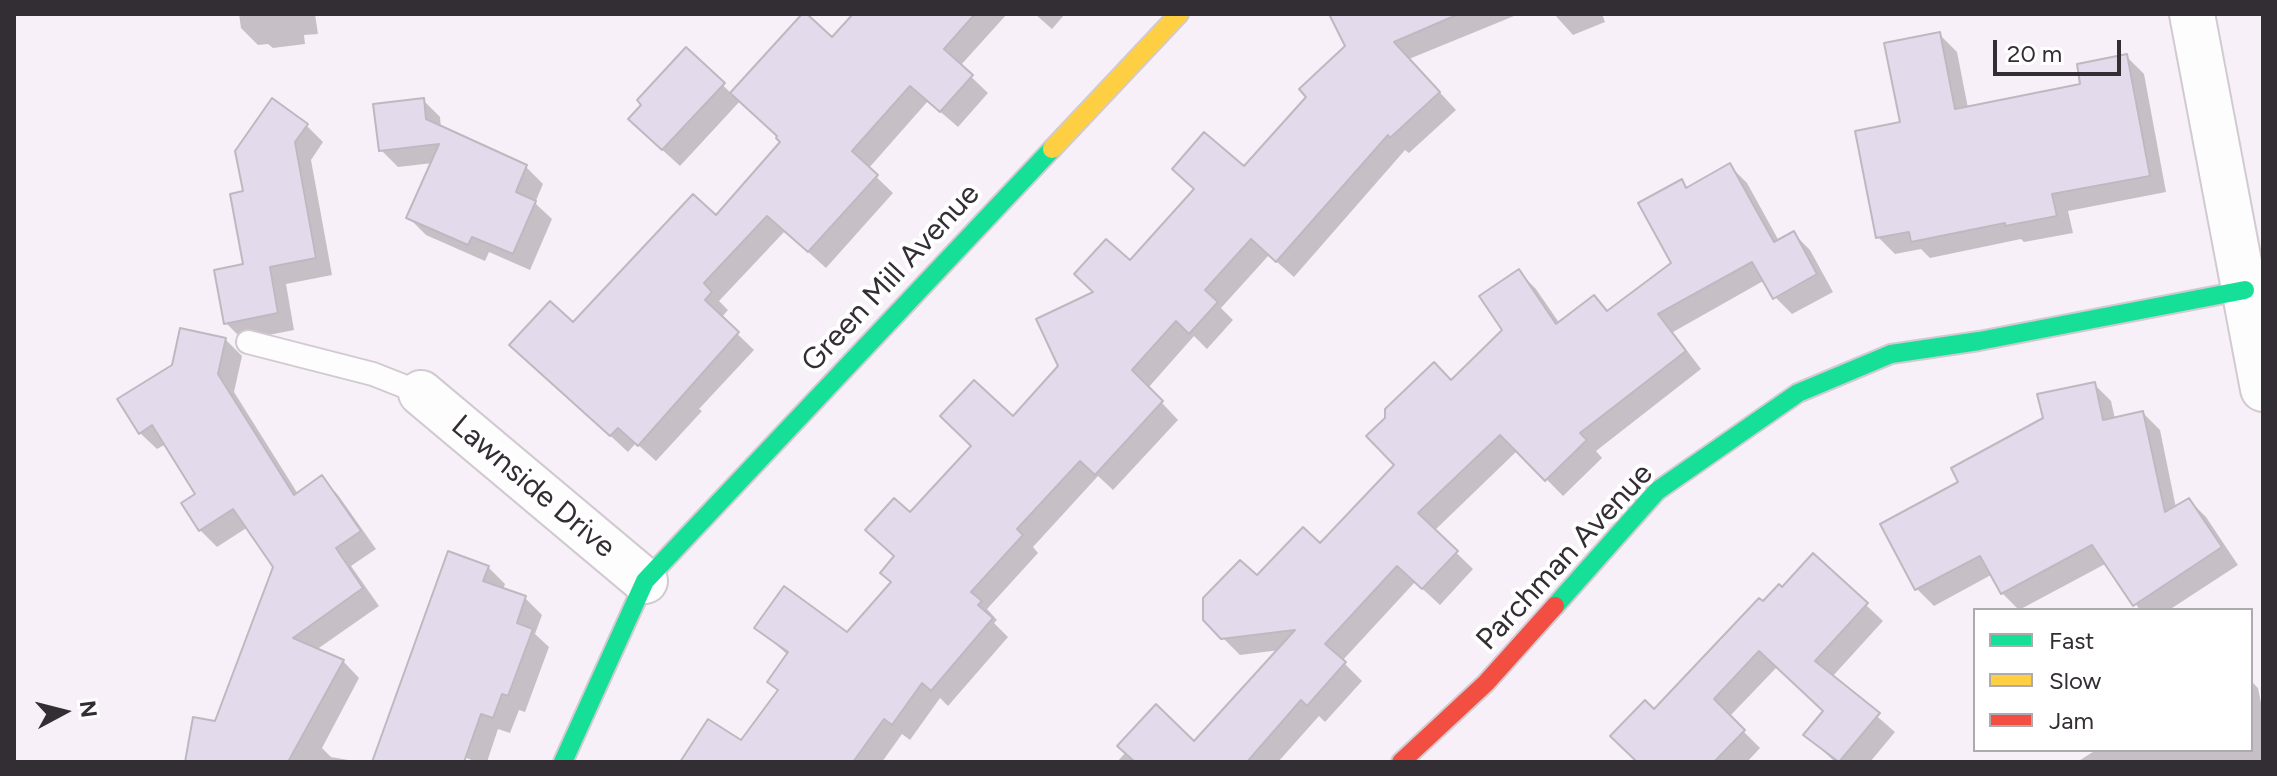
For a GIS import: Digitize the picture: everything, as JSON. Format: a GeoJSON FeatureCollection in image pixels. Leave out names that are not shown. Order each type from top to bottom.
{"type":"FeatureCollection","features":[{"type":"Feature","properties":{"kind":"street","name":"Green Mill Avenue"},"geometry":{"type":"LineString","coordinates":[[563,762],[645,581],[1179,14]]}},
{"type":"Feature","properties":{"kind":"street"},"geometry":{"type":"LineString","coordinates":[[2192,14],[2262,380]]}},
{"type":"Feature","properties":{"kind":"street","name":"Parchman Avenue"},"geometry":{"type":"LineString","coordinates":[[1401,762],[1486,683],[1657,491],[1798,393],[1891,354],[1979,341],[2245,290]]}},
{"type":"Feature","properties":{"kind":"street","name":"Lawnside Drive"},"geometry":{"type":"LineString","coordinates":[[421,393],[645,581]]}},
{"type":"Feature","properties":{"kind":"lane"},"geometry":{"type":"LineString","coordinates":[[248,342],[373,374],[421,393]]}},
{"type":"Feature","properties":{"kind":"building"},"geometry":{"type":"Polygon","coordinates":[[[802,14],[807,14],[832,37],[853,14],[975,14],[944,49],[973,75],[940,112],[910,86],[852,151],[878,175],[808,252],[767,216],[704,283],[712,292],[705,300],[739,332],[638,446],[618,428],[610,436],[509,345],[550,301],[573,322],[693,194],[716,215],[780,142],[730,93],[802,14]]]}},
{"type":"Feature","properties":{"kind":"building"},"geometry":{"type":"Polygon","coordinates":[[[1329,14],[1459,14],[1394,42],[1440,92],[1390,138],[1388,135],[1276,262],[1251,239],[1205,290],[1218,302],[1189,334],[1176,321],[1132,370],[1163,401],[1095,475],[1080,461],[1017,529],[1023,535],[971,592],[982,601],[978,605],[993,618],[931,691],[922,683],[892,725],[884,719],[853,762],[680,762],[708,719],[741,740],[778,690],[767,682],[788,652],[754,628],[784,586],[847,632],[891,582],[880,573],[894,556],[865,530],[894,498],[910,512],[971,446],[940,416],[974,380],[1013,416],[1058,366],[1036,319],[1093,292],[1074,274],[1106,239],[1130,260],[1194,189],[1172,169],[1204,132],[1244,166],[1306,97],[1299,89],[1345,46],[1329,14]]]}},
{"type":"Feature","properties":{"kind":"building"},"geometry":{"type":"Polygon","coordinates":[[[1940,32],[1955,109],[2080,84],[2077,64],[2127,54],[2150,176],[2052,194],[2057,216],[1911,242],[1909,232],[1876,238],[1855,131],[1900,122],[1884,43],[1940,32]]]}},
{"type":"Feature","properties":{"kind":"building"},"geometry":{"type":"Polygon","coordinates":[[[686,47],[725,83],[662,150],[628,119],[641,105],[637,100],[686,47]]]}},
{"type":"Feature","properties":{"kind":"building"},"geometry":{"type":"Polygon","coordinates":[[[272,98],[308,124],[295,142],[316,258],[270,267],[278,313],[224,324],[214,270],[243,264],[230,194],[243,191],[235,151],[272,98]]]}},
{"type":"Feature","properties":{"kind":"building"},"geometry":{"type":"Polygon","coordinates":[[[424,98],[426,119],[527,165],[516,192],[536,201],[513,254],[472,237],[468,245],[406,218],[439,144],[379,151],[373,104],[424,98]]]}},
{"type":"Feature","properties":{"kind":"building"},"geometry":{"type":"Polygon","coordinates":[[[1730,163],[1774,242],[1794,231],[1817,274],[1773,299],[1752,262],[1658,314],[1686,351],[1580,433],[1587,440],[1545,481],[1500,435],[1418,513],[1458,551],[1422,589],[1397,566],[1325,644],[1346,662],[1307,706],[1301,700],[1247,762],[1135,762],[1117,746],[1156,704],[1194,741],[1295,630],[1221,639],[1203,620],[1203,598],[1240,560],[1257,575],[1303,527],[1320,543],[1394,465],[1366,436],[1385,418],[1385,409],[1434,362],[1451,380],[1502,330],[1479,296],[1519,269],[1556,324],[1594,295],[1607,311],[1671,263],[1638,203],[1682,179],[1686,188],[1730,163]]]}},
{"type":"Feature","properties":{"kind":"building"},"geometry":{"type":"Polygon","coordinates":[[[180,328],[226,338],[218,374],[294,495],[322,475],[361,531],[336,548],[363,588],[293,638],[344,660],[288,762],[185,762],[193,717],[215,721],[273,567],[233,509],[199,531],[181,503],[195,494],[152,425],[139,434],[117,399],[172,365],[180,328]]]}},
{"type":"Feature","properties":{"kind":"building"},"geometry":{"type":"Polygon","coordinates":[[[2095,382],[2103,420],[2143,411],[2165,512],[2189,498],[2222,547],[2133,606],[2092,545],[2001,594],[1980,556],[1915,590],[1880,524],[1958,482],[1951,468],[2043,418],[2037,394],[2095,382]]]}},
{"type":"Feature","properties":{"kind":"building"},"geometry":{"type":"Polygon","coordinates":[[[448,551],[489,566],[483,581],[526,596],[517,623],[533,629],[508,696],[502,694],[493,718],[481,714],[464,762],[372,762],[448,551]]]}},
{"type":"Feature","properties":{"kind":"building"},"geometry":{"type":"Polygon","coordinates":[[[1813,553],[1868,603],[1815,661],[1880,713],[1839,762],[1803,735],[1823,711],[1759,651],[1714,699],[1745,730],[1714,762],[1637,762],[1610,736],[1645,700],[1654,709],[1759,598],[1763,601],[1779,584],[1782,587],[1813,553]]]}},
{"type":"Feature","properties":{"kind":"traffic: fast"},"geometry":{"type":"LineString","coordinates":[[563,762],[645,581],[1052,149]]}},
{"type":"Feature","properties":{"kind":"traffic: fast"},"geometry":{"type":"LineString","coordinates":[[1555,606],[1657,491],[1798,393],[1891,354],[1979,341],[2245,290]]}},
{"type":"Feature","properties":{"kind":"traffic: slow"},"geometry":{"type":"LineString","coordinates":[[1052,149],[1179,14]]}},
{"type":"Feature","properties":{"kind":"traffic: jam"},"geometry":{"type":"LineString","coordinates":[[1401,762],[1486,683],[1555,606]]}}]}
